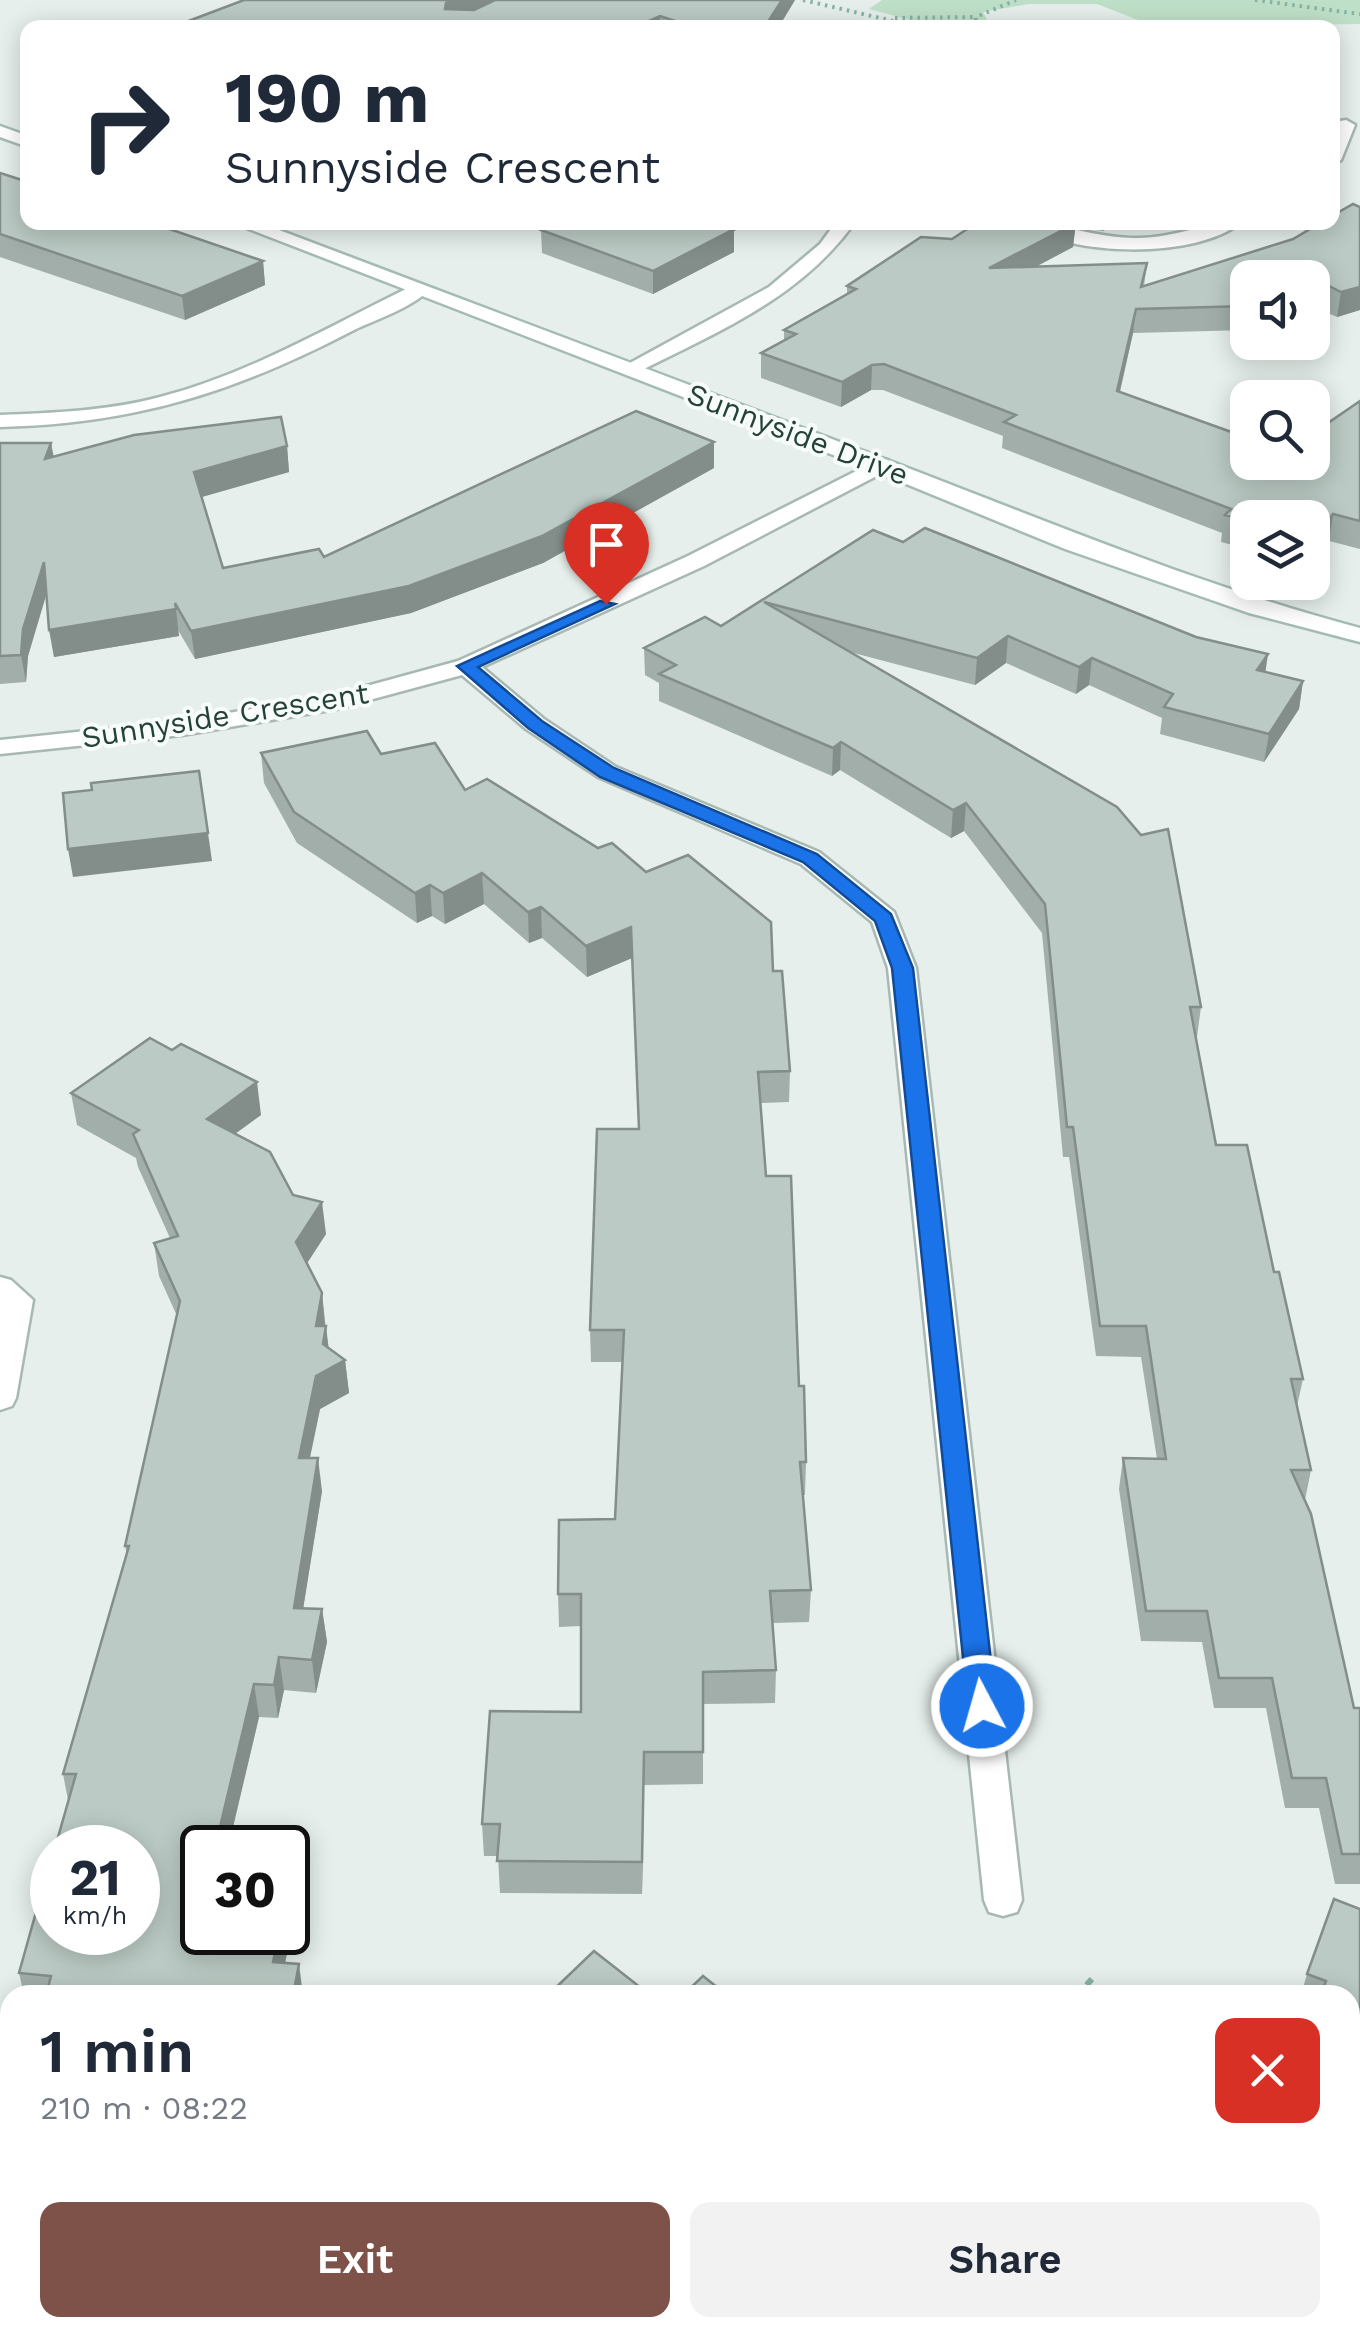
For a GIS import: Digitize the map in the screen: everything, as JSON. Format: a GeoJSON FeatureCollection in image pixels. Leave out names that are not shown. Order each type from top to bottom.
{"type":"FeatureCollection","features":[{"type":"Feature","properties":{"kind":"street"},"geometry":{"type":"LineString","coordinates":[[1340,141],[1346,126]]}},
{"type":"Feature","properties":{"kind":"street","name":"Sunnyside Drive"},"geometry":{"type":"LineString","coordinates":[[261,230],[880,465],[1091,550],[1256,608],[1360,635]]}},
{"type":"Feature","properties":{"kind":"street"},"geometry":{"type":"LineString","coordinates":[[629,370],[776,292],[828,251],[841,230]]}},
{"type":"Feature","properties":{"kind":"street"},"geometry":{"type":"LineString","coordinates":[[1059,230],[1119,246],[1175,243],[1210,230]]}},
{"type":"Feature","properties":{"kind":"street"},"geometry":{"type":"LineString","coordinates":[[0,421],[75,420],[169,402],[260,367],[419,290]]}},
{"type":"Feature","properties":{"kind":"street","name":"Sunnyside Crescent"},"geometry":{"type":"LineString","coordinates":[[0,747],[182,728],[336,702],[466,666],[664,576],[880,465]]}},
{"type":"Feature","properties":{"kind":"street"},"geometry":{"type":"LineString","coordinates":[[466,666],[535,724],[607,772],[810,858],[884,918],[902,968],[1002,1900]]}},
{"type":"Feature","properties":{"kind":"street"},"geometry":{"type":"LineString","coordinates":[[0,1288],[17,1300],[0,1398]]}},
{"type":"Feature","properties":{"kind":"path"},"geometry":{"type":"LineString","coordinates":[[803,0],[894,20]]}},
{"type":"Feature","properties":{"kind":"path"},"geometry":{"type":"LineString","coordinates":[[883,17],[976,18],[1016,0]]}},
{"type":"Feature","properties":{"kind":"path"},"geometry":{"type":"LineString","coordinates":[[1260,0],[1360,14]]}},
{"type":"Feature","properties":{"kind":"path"},"geometry":{"type":"LineString","coordinates":[[1302,0],[1313,8]]}},
{"type":"Feature","properties":{"kind":"path"},"geometry":{"type":"LineString","coordinates":[[1087,1980],[1093,1985]]}},
{"type":"Feature","properties":{"kind":"green space"},"geometry":{"type":"Polygon","coordinates":[[[882,0],[1360,0],[1360,24],[1340,24],[1340,20],[1138,20],[1097,4],[1028,4],[983,12],[987,20],[910,20],[869,9],[882,0]]]}},
{"type":"Feature","properties":{"kind":"building"},"geometry":{"type":"Polygon","coordinates":[[[244,0],[454,0],[446,3],[445,9],[474,10],[495,0],[782,0],[769,20],[672,20],[660,16],[651,20],[191,20],[244,0]]]}},
{"type":"Feature","properties":{"kind":"building"},"geometry":{"type":"Polygon","coordinates":[[[0,173],[20,179],[20,230],[172,230],[263,261],[182,296],[0,234],[0,173]]]}},
{"type":"Feature","properties":{"kind":"building"},"geometry":{"type":"Polygon","coordinates":[[[1353,204],[1360,207],[1360,287],[1341,292],[1330,286],[1330,260],[1230,260],[1230,306],[1136,309],[1117,391],[1230,432],[1230,480],[1330,480],[1330,422],[1360,401],[1360,521],[1333,514],[1330,518],[1330,500],[1230,500],[1230,509],[1004,422],[1016,415],[884,364],[872,365],[842,382],[761,353],[796,334],[784,330],[856,289],[847,286],[921,237],[952,239],[966,230],[1062,230],[989,268],[1147,263],[1141,287],[1293,239],[1308,230],[1340,230],[1340,211],[1353,204]]]}},
{"type":"Feature","properties":{"kind":"building"},"geometry":{"type":"Polygon","coordinates":[[[541,230],[732,230],[653,271],[541,230]]]}},
{"type":"Feature","properties":{"kind":"building"},"geometry":{"type":"Polygon","coordinates":[[[636,411],[714,442],[542,536],[409,586],[191,631],[175,603],[176,609],[49,630],[44,562],[23,629],[21,655],[0,656],[0,443],[51,443],[45,459],[134,435],[281,417],[287,446],[194,472],[223,568],[319,549],[324,557],[636,411]]]}},
{"type":"Feature","properties":{"kind":"building"},"geometry":{"type":"Polygon","coordinates":[[[925,528],[1196,637],[1268,654],[1257,670],[1303,681],[1269,734],[1164,707],[1173,694],[1092,658],[1079,667],[1008,636],[977,658],[764,602],[1117,807],[1141,835],[1168,829],[1201,1007],[1190,1007],[1216,1145],[1247,1145],[1274,1272],[1279,1272],[1303,1379],[1291,1379],[1311,1470],[1291,1470],[1311,1514],[1354,1708],[1360,1708],[1360,1854],[1342,1854],[1326,1778],[1292,1778],[1272,1678],[1219,1678],[1207,1611],[1146,1611],[1123,1458],[1166,1459],[1146,1326],[1100,1326],[1073,1127],[1067,1127],[1045,904],[966,803],[953,810],[841,742],[833,748],[659,674],[676,665],[644,648],[705,617],[721,626],[873,530],[903,542],[925,528]]]}},
{"type":"Feature","properties":{"kind":"building"},"geometry":{"type":"Polygon","coordinates":[[[367,731],[381,754],[435,743],[465,790],[487,779],[598,848],[612,843],[646,872],[688,855],[771,922],[773,971],[782,971],[790,1071],[758,1072],[766,1176],[791,1176],[799,1386],[804,1386],[806,1462],[800,1462],[811,1590],[770,1591],[776,1670],[703,1672],[703,1752],[644,1752],[642,1862],[497,1861],[500,1824],[482,1824],[490,1711],[581,1712],[581,1594],[558,1594],[559,1520],[615,1519],[624,1330],[590,1330],[597,1129],[639,1129],[631,927],[586,946],[541,907],[528,912],[482,873],[443,893],[430,885],[415,893],[294,812],[261,753],[367,731]]]}},
{"type":"Feature","properties":{"kind":"building"},"geometry":{"type":"Polygon","coordinates":[[[199,771],[208,833],[68,849],[63,793],[92,790],[91,783],[199,771]]]}},
{"type":"Feature","properties":{"kind":"building"},"geometry":{"type":"Polygon","coordinates":[[[150,1038],[172,1050],[181,1044],[257,1082],[207,1119],[270,1152],[293,1195],[322,1202],[296,1242],[322,1293],[316,1326],[326,1326],[323,1344],[345,1360],[316,1376],[299,1458],[318,1458],[294,1608],[322,1609],[312,1660],[279,1657],[274,1685],[254,1684],[220,1825],[180,1825],[180,1955],[274,1955],[273,1962],[299,1964],[295,1985],[49,1985],[51,1976],[19,1973],[30,1934],[30,1955],[160,1955],[160,1825],[62,1825],[76,1774],[63,1774],[129,1546],[125,1546],[180,1301],[154,1243],[178,1236],[133,1134],[139,1130],[71,1093],[150,1038]]]}},
{"type":"Feature","properties":{"kind":"building"},"geometry":{"type":"Polygon","coordinates":[[[1334,1899],[1360,1909],[1360,1985],[1325,1985],[1326,1981],[1307,1974],[1334,1899]]]}},
{"type":"Feature","properties":{"kind":"building"},"geometry":{"type":"Polygon","coordinates":[[[594,1951],[637,1985],[558,1985],[594,1951]]]}},
{"type":"Feature","properties":{"kind":"building"},"geometry":{"type":"Polygon","coordinates":[[[703,1976],[714,1985],[694,1985],[703,1976]]]}},
{"type":"Feature","properties":{"kind":"route"},"geometry":{"type":"LineString","coordinates":[[606,604],[466,666],[535,724],[607,772],[810,858],[884,918],[902,968],[982,1706]]}}]}
